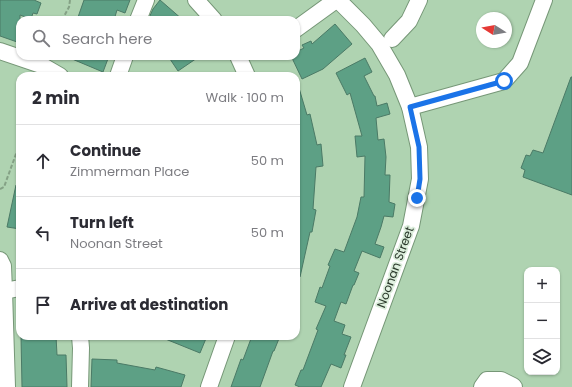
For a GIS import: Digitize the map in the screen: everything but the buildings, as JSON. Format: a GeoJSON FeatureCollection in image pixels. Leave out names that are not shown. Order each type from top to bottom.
{"type":"FeatureCollection","features":[{"type":"Feature","properties":{"kind":"street"},"geometry":{"type":"LineString","coordinates":[[140,16],[146,0]]}},
{"type":"Feature","properties":{"kind":"street"},"geometry":{"type":"LineString","coordinates":[[196,0],[210,16]]}},
{"type":"Feature","properties":{"kind":"street"},"geometry":{"type":"LineString","coordinates":[[300,26],[337,0]]}},
{"type":"Feature","properties":{"kind":"street","name":"Noonan Street"},"geometry":{"type":"LineString","coordinates":[[337,0],[363,25],[379,44],[397,75],[410,107],[419,147],[420,179],[411,226],[352,387]]}},
{"type":"Feature","properties":{"kind":"street"},"geometry":{"type":"LineString","coordinates":[[392,39],[409,21],[419,0]]}},
{"type":"Feature","properties":{"kind":"street"},"geometry":{"type":"LineString","coordinates":[[410,107],[504,81],[520,63],[544,0]]}},
{"type":"Feature","properties":{"kind":"street"},"geometry":{"type":"LineString","coordinates":[[0,51],[16,56]]}},
{"type":"Feature","properties":{"kind":"street"},"geometry":{"type":"LineString","coordinates":[[26,60],[41,65],[53,72]]}},
{"type":"Feature","properties":{"kind":"street"},"geometry":{"type":"LineString","coordinates":[[119,72],[124,60]]}},
{"type":"Feature","properties":{"kind":"street"},"geometry":{"type":"LineString","coordinates":[[0,260],[12,290],[7,387]]}},
{"type":"Feature","properties":{"kind":"street"},"geometry":{"type":"LineString","coordinates":[[80,340],[80,387]]}},
{"type":"Feature","properties":{"kind":"street"},"geometry":{"type":"LineString","coordinates":[[209,387],[226,340]]}},
{"type":"Feature","properties":{"kind":"street"},"geometry":{"type":"LineString","coordinates":[[482,387],[487,380],[501,380],[514,387]]}},
{"type":"Feature","properties":{"kind":"path"},"geometry":{"type":"LineString","coordinates":[[64,16],[69,7],[70,0]]}},
{"type":"Feature","properties":{"kind":"path"},"geometry":{"type":"LineString","coordinates":[[0,189],[4,187],[16,154]]}},
{"type":"Feature","properties":{"kind":"route"},"geometry":{"type":"LineString","coordinates":[[417,198],[420,179],[419,147],[410,107],[504,81]]}}]}
